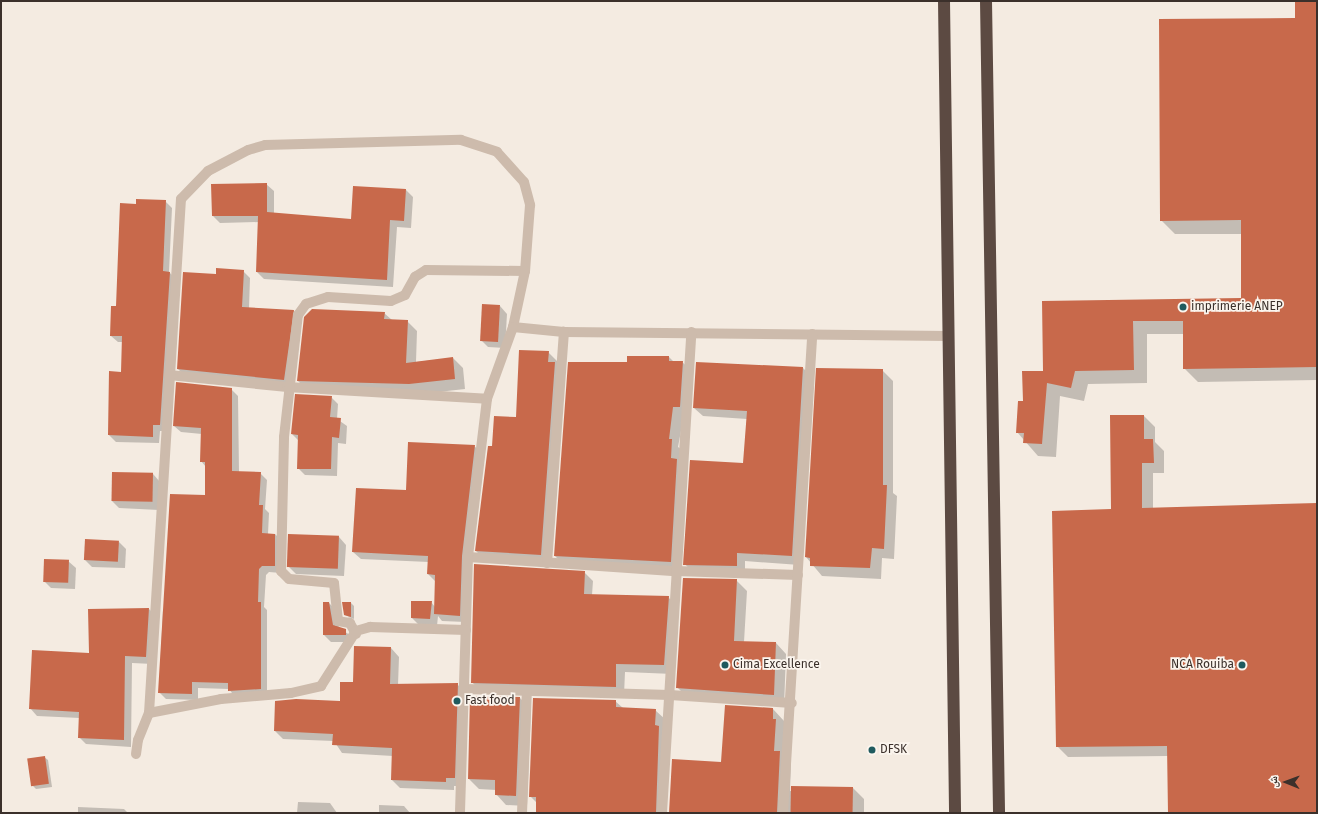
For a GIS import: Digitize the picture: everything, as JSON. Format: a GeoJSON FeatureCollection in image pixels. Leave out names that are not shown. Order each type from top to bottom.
{"type":"FeatureCollection","features":[{"type":"Feature","properties":{"kind":"highway"},"geometry":{"type":"LineString","coordinates":[[944,1],[955,813]]}},
{"type":"Feature","properties":{"kind":"highway"},"geometry":{"type":"LineString","coordinates":[[986,1],[999,813]]}},
{"type":"Feature","properties":{"kind":"street"},"geometry":{"type":"LineString","coordinates":[[136,754],[138,740],[149,713],[180,199],[208,171],[248,150],[264,145],[462,140],[497,152],[524,182],[530,205],[525,271],[513,326],[487,399],[468,557],[466,689],[460,813]]}},
{"type":"Feature","properties":{"kind":"street"},"geometry":{"type":"LineString","coordinates":[[356,634],[350,623],[338,621],[334,583],[289,579],[281,571],[284,437],[287,387],[298,314],[306,304],[328,297],[391,301],[405,295],[415,276],[426,270],[525,271]]}},
{"type":"Feature","properties":{"kind":"street"},"geometry":{"type":"LineString","coordinates":[[513,326],[564,332],[691,332],[948,336]]}},
{"type":"Feature","properties":{"kind":"street"},"geometry":{"type":"LineString","coordinates":[[547,563],[564,332]]}},
{"type":"Feature","properties":{"kind":"street"},"geometry":{"type":"LineString","coordinates":[[662,813],[691,332]]}},
{"type":"Feature","properties":{"kind":"street"},"geometry":{"type":"LineString","coordinates":[[783,813],[792,703],[812,334]]}},
{"type":"Feature","properties":{"kind":"street"},"geometry":{"type":"LineString","coordinates":[[169,375],[287,387],[487,399]]}},
{"type":"Feature","properties":{"kind":"street"},"geometry":{"type":"LineString","coordinates":[[468,557],[676,571],[798,575]]}},
{"type":"Feature","properties":{"kind":"street"},"geometry":{"type":"LineString","coordinates":[[149,713],[221,699],[291,693],[321,686],[356,634],[356,631],[370,627],[466,630]]}},
{"type":"Feature","properties":{"kind":"street"},"geometry":{"type":"LineString","coordinates":[[466,689],[670,695],[792,703]]}},
{"type":"Feature","properties":{"kind":"street"},"geometry":{"type":"LineString","coordinates":[[522,813],[527,691]]}},
{"type":"Feature","properties":{"kind":"building"},"geometry":{"type":"Polygon","coordinates":[[[1295,1],[1317,1],[1317,367],[1183,369],[1183,321],[1133,321],[1134,370],[1075,371],[1071,388],[1047,383],[1042,444],[1023,443],[1024,433],[1016,433],[1018,401],[1023,401],[1022,371],[1043,371],[1042,301],[1241,298],[1241,220],[1160,221],[1159,19],[1295,18],[1295,1]]]}},
{"type":"Feature","properties":{"kind":"building"},"geometry":{"type":"Polygon","coordinates":[[[267,183],[267,212],[351,219],[353,186],[406,189],[404,221],[390,220],[387,280],[256,272],[258,216],[212,216],[211,184],[267,183]]]}},
{"type":"Feature","properties":{"kind":"building"},"geometry":{"type":"Polygon","coordinates":[[[136,199],[166,200],[163,271],[170,272],[160,425],[153,425],[153,437],[108,435],[109,371],[121,372],[122,336],[110,336],[111,306],[116,306],[120,203],[136,204],[136,199]]]}},
{"type":"Feature","properties":{"kind":"building"},"geometry":{"type":"Polygon","coordinates":[[[216,268],[244,270],[242,307],[294,310],[284,380],[177,369],[183,272],[216,274],[216,268]]]}},
{"type":"Feature","properties":{"kind":"building"},"geometry":{"type":"Polygon","coordinates":[[[482,304],[500,305],[498,342],[480,341],[482,304]]]}},
{"type":"Feature","properties":{"kind":"building"},"geometry":{"type":"Polygon","coordinates":[[[312,309],[385,312],[384,319],[408,320],[406,363],[453,357],[455,379],[409,384],[297,381],[304,317],[312,309]]]}},
{"type":"Feature","properties":{"kind":"building"},"geometry":{"type":"Polygon","coordinates":[[[519,350],[549,351],[548,362],[555,362],[541,555],[475,551],[488,446],[492,446],[494,416],[516,417],[519,350]]]}},
{"type":"Feature","properties":{"kind":"building"},"geometry":{"type":"Polygon","coordinates":[[[627,356],[669,356],[669,361],[683,361],[680,407],[673,407],[669,439],[672,439],[671,458],[677,459],[671,562],[554,556],[568,362],[627,362],[627,356]]]}},
{"type":"Feature","properties":{"kind":"building"},"geometry":{"type":"Polygon","coordinates":[[[696,362],[803,367],[792,556],[737,553],[737,566],[683,565],[690,460],[743,463],[747,411],[693,408],[696,362]]]}},
{"type":"Feature","properties":{"kind":"building"},"geometry":{"type":"Polygon","coordinates":[[[816,368],[883,369],[883,485],[887,485],[884,549],[872,548],[870,568],[810,566],[810,558],[805,557],[816,368]]]}},
{"type":"Feature","properties":{"kind":"building"},"geometry":{"type":"Polygon","coordinates":[[[176,382],[232,388],[232,471],[261,472],[259,505],[263,505],[262,533],[275,534],[275,566],[262,566],[259,569],[258,602],[261,602],[261,689],[228,691],[228,683],[192,682],[192,694],[158,693],[170,494],[205,495],[205,462],[200,462],[201,428],[173,426],[176,382]]]}},
{"type":"Feature","properties":{"kind":"building"},"geometry":{"type":"Polygon","coordinates":[[[295,394],[332,396],[330,417],[341,418],[339,438],[332,437],[331,469],[297,469],[298,435],[291,434],[295,394]]]}},
{"type":"Feature","properties":{"kind":"building","name":"NCA Rouiba"},"geometry":{"type":"Polygon","coordinates":[[[1110,415],[1144,415],[1144,439],[1153,439],[1154,463],[1142,463],[1142,508],[1317,503],[1317,813],[1168,813],[1167,746],[1056,747],[1052,511],[1111,509],[1110,415]]]}},
{"type":"Feature","properties":{"kind":"building"},"geometry":{"type":"Polygon","coordinates":[[[408,442],[475,445],[462,556],[460,616],[434,614],[435,575],[427,574],[428,556],[352,552],[356,488],[406,490],[408,442]]]}},
{"type":"Feature","properties":{"kind":"building"},"geometry":{"type":"Polygon","coordinates":[[[112,472],[153,473],[152,502],[111,501],[112,472]]]}},
{"type":"Feature","properties":{"kind":"building"},"geometry":{"type":"Polygon","coordinates":[[[288,534],[339,536],[338,569],[287,567],[288,534]]]}},
{"type":"Feature","properties":{"kind":"building"},"geometry":{"type":"Polygon","coordinates":[[[85,539],[119,541],[118,562],[84,560],[85,539]]]}},
{"type":"Feature","properties":{"kind":"building"},"geometry":{"type":"Polygon","coordinates":[[[44,559],[69,560],[68,583],[43,582],[44,559]]]}},
{"type":"Feature","properties":{"kind":"building"},"geometry":{"type":"Polygon","coordinates":[[[474,564],[585,571],[584,594],[669,596],[664,665],[616,664],[616,687],[471,683],[474,564]]]}},
{"type":"Feature","properties":{"kind":"building"},"geometry":{"type":"Polygon","coordinates":[[[683,578],[737,579],[734,641],[776,642],[774,695],[676,688],[683,578]]]}},
{"type":"Feature","properties":{"kind":"building"},"geometry":{"type":"Polygon","coordinates":[[[411,601],[432,601],[430,619],[411,618],[411,601]]]}},
{"type":"Feature","properties":{"kind":"building"},"geometry":{"type":"Polygon","coordinates":[[[323,602],[329,602],[333,625],[346,629],[346,635],[323,635],[323,602]]]}},
{"type":"Feature","properties":{"kind":"building"},"geometry":{"type":"Polygon","coordinates":[[[342,602],[351,602],[351,617],[344,615],[342,602]]]}},
{"type":"Feature","properties":{"kind":"building"},"geometry":{"type":"Polygon","coordinates":[[[149,608],[146,657],[125,656],[124,740],[78,738],[79,712],[29,709],[32,650],[89,653],[88,609],[149,608]]]}},
{"type":"Feature","properties":{"kind":"building"},"geometry":{"type":"Polygon","coordinates":[[[354,646],[391,647],[390,684],[458,683],[455,778],[446,778],[446,782],[391,780],[392,748],[332,745],[333,734],[274,731],[275,701],[296,699],[340,701],[340,682],[353,682],[354,646]]]}},
{"type":"Feature","properties":{"kind":"building"},"geometry":{"type":"Polygon","coordinates":[[[470,696],[520,697],[516,796],[495,795],[495,780],[468,779],[470,696]]]}},
{"type":"Feature","properties":{"kind":"building"},"geometry":{"type":"Polygon","coordinates":[[[533,698],[616,700],[616,707],[656,709],[655,725],[659,726],[656,813],[536,813],[536,797],[529,797],[533,698]]]}},
{"type":"Feature","properties":{"kind":"building"},"geometry":{"type":"Polygon","coordinates":[[[725,705],[773,708],[773,719],[776,719],[774,751],[780,751],[777,813],[669,813],[672,759],[721,762],[725,705]]]}},
{"type":"Feature","properties":{"kind":"building"},"geometry":{"type":"Polygon","coordinates":[[[45,756],[49,784],[31,786],[27,759],[45,756]]]}},
{"type":"Feature","properties":{"kind":"building"},"geometry":{"type":"Polygon","coordinates":[[[791,786],[853,787],[853,813],[791,813],[791,786]]]}},
{"type":"Feature","properties":{"kind":"place","name":"imprimerie ANEP"},"geometry":{"type":"Point","coordinates":[1183,307]}},
{"type":"Feature","properties":{"kind":"place","name":"Cima Excellence"},"geometry":{"type":"Point","coordinates":[725,665]}},
{"type":"Feature","properties":{"kind":"place","name":"NCA Rouiba"},"geometry":{"type":"Point","coordinates":[1242,665]}},
{"type":"Feature","properties":{"kind":"place","name":"Fast food"},"geometry":{"type":"Point","coordinates":[457,701]}},
{"type":"Feature","properties":{"kind":"place","name":"DFSK"},"geometry":{"type":"Point","coordinates":[872,750]}}]}
